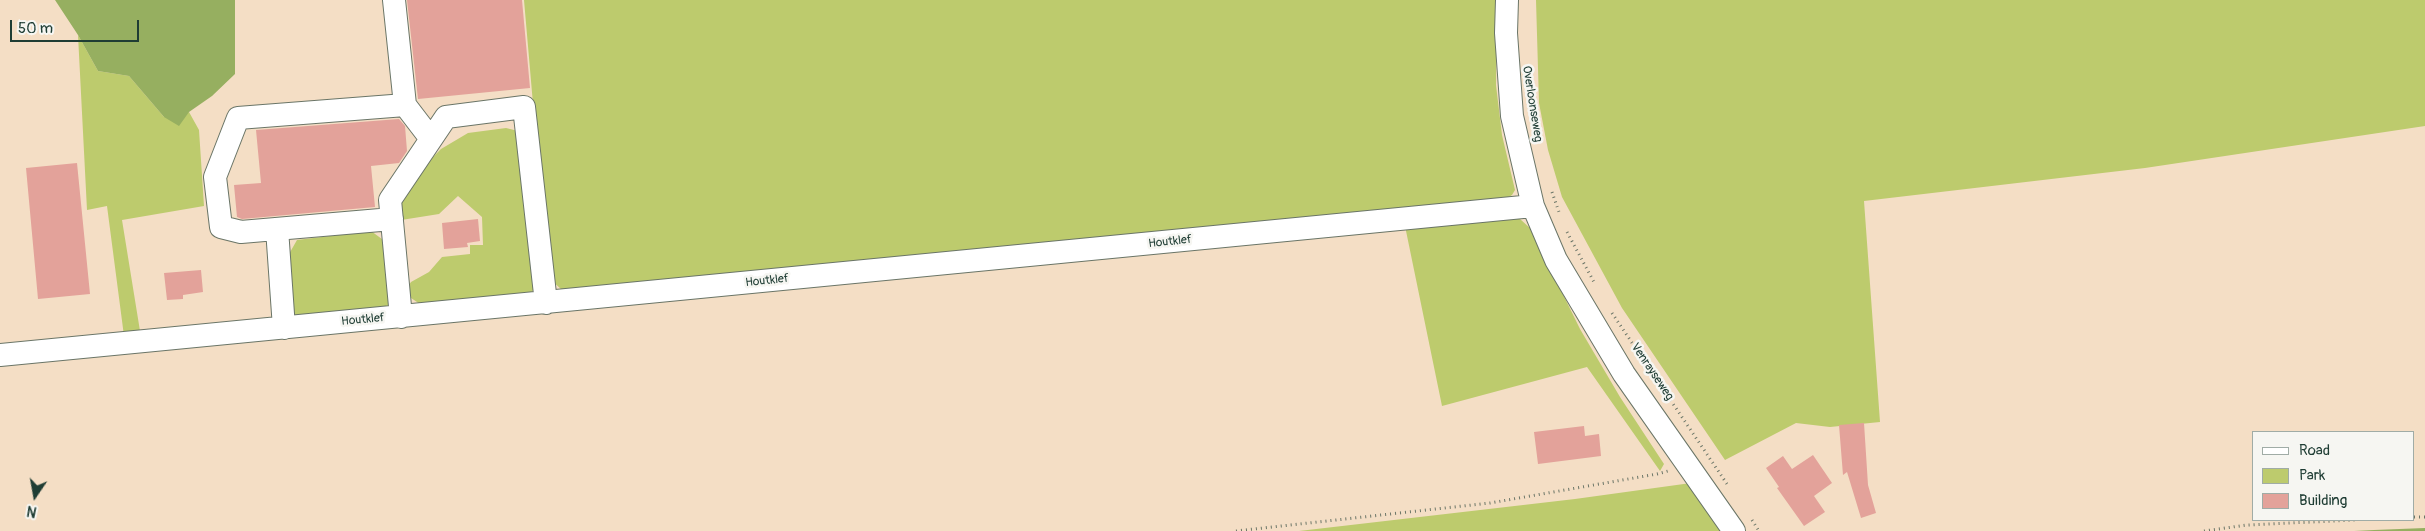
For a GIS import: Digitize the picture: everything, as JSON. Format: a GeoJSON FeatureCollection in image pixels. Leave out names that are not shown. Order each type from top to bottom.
{"type":"FeatureCollection","features":[{"type":"Feature","properties":{"kind":"street"},"geometry":{"type":"LineString","coordinates":[[394,0],[405,105],[431,139]]}},
{"type":"Feature","properties":{"kind":"street","name":"Overloonseweg"},"geometry":{"type":"LineString","coordinates":[[1507,0],[1506,33],[1512,116],[1533,206]]}},
{"type":"Feature","properties":{"kind":"street"},"geometry":{"type":"LineString","coordinates":[[392,219],[241,232],[221,227],[215,177],[238,118],[405,105]]}},
{"type":"Feature","properties":{"kind":"street"},"geometry":{"type":"LineString","coordinates":[[401,317],[390,200],[446,117],[524,107],[546,303]]}},
{"type":"Feature","properties":{"kind":"street","name":"Houtklef"},"geometry":{"type":"LineString","coordinates":[[0,355],[1533,206]]}},
{"type":"Feature","properties":{"kind":"street","name":"Venrayseweg"},"geometry":{"type":"LineString","coordinates":[[1533,206],[1556,260],[1624,374],[1688,464],[1741,523]]}},
{"type":"Feature","properties":{"kind":"street"},"geometry":{"type":"LineString","coordinates":[[277,229],[284,328]]}},
{"type":"Feature","properties":{"kind":"path"},"geometry":{"type":"LineString","coordinates":[[1550,188],[1568,233],[1598,288]]}},
{"type":"Feature","properties":{"kind":"path","name":"Venrayseweg"},"geometry":{"type":"LineString","coordinates":[[1611,311],[1731,490]]}},
{"type":"Feature","properties":{"kind":"path"},"geometry":{"type":"LineString","coordinates":[[1236,531],[1490,503],[1658,474],[1688,464]]}},
{"type":"Feature","properties":{"kind":"path"},"geometry":{"type":"LineString","coordinates":[[2204,531],[2246,525],[2333,521]]}},
{"type":"Feature","properties":{"kind":"path"},"geometry":{"type":"LineString","coordinates":[[1741,523],[1759,531]]}},
{"type":"Feature","properties":{"kind":"green space"},"geometry":{"type":"Polygon","coordinates":[[[55,0],[235,0],[235,74],[212,96],[189,112],[179,126],[164,117],[129,76],[98,71],[78,35],[55,0]]]}},
{"type":"Feature","properties":{"kind":"green space"},"geometry":{"type":"Polygon","coordinates":[[[524,0],[1497,0],[1496,85],[1502,135],[1515,190],[1512,195],[1500,203],[562,290],[548,277],[524,0]]]}},
{"type":"Feature","properties":{"kind":"green space"},"geometry":{"type":"Polygon","coordinates":[[[1536,0],[2425,0],[2425,126],[2145,168],[1864,201],[1880,422],[1830,427],[1796,423],[1725,460],[1622,308],[1562,197],[1548,150],[1539,103],[1536,0]]]}},
{"type":"Feature","properties":{"kind":"green space"},"geometry":{"type":"Polygon","coordinates":[[[78,35],[98,71],[129,76],[164,117],[189,112],[199,130],[204,206],[122,220],[140,331],[124,336],[107,206],[87,210],[78,35]]]}},
{"type":"Feature","properties":{"kind":"green space"},"geometry":{"type":"Polygon","coordinates":[[[506,128],[518,131],[534,289],[528,296],[420,304],[408,296],[407,288],[411,282],[429,272],[442,257],[470,254],[470,245],[483,245],[482,217],[458,196],[439,214],[395,221],[397,199],[414,176],[441,149],[468,133],[506,128]]]}},
{"type":"Feature","properties":{"kind":"green space"},"geometry":{"type":"Polygon","coordinates":[[[1510,216],[1520,219],[1531,229],[1580,329],[1620,397],[1664,464],[1660,471],[1587,367],[1442,406],[1405,226],[1510,216]]]}},
{"type":"Feature","properties":{"kind":"green space"},"geometry":{"type":"Polygon","coordinates":[[[371,231],[386,242],[391,308],[289,317],[289,254],[297,240],[371,231]]]}},
{"type":"Feature","properties":{"kind":"green space"},"geometry":{"type":"Polygon","coordinates":[[[1691,483],[1726,531],[1299,531],[1575,499],[1691,483]]]}},
{"type":"Feature","properties":{"kind":"green space"},"geometry":{"type":"Polygon","coordinates":[[[2425,528],[2425,531],[2354,531],[2374,530],[2425,528]]]}},
{"type":"Feature","properties":{"kind":"building"},"geometry":{"type":"Polygon","coordinates":[[[407,0],[522,0],[530,88],[418,99],[407,0]]]}},
{"type":"Feature","properties":{"kind":"building"},"geometry":{"type":"Polygon","coordinates":[[[399,119],[405,126],[407,151],[399,163],[371,166],[375,207],[242,219],[237,217],[234,185],[261,183],[256,130],[399,119]]]}},
{"type":"Feature","properties":{"kind":"building"},"geometry":{"type":"Polygon","coordinates":[[[77,163],[90,294],[38,299],[26,168],[77,163]]]}},
{"type":"Feature","properties":{"kind":"building"},"geometry":{"type":"Polygon","coordinates":[[[478,219],[480,241],[467,243],[468,247],[444,249],[442,223],[478,219]]]}},
{"type":"Feature","properties":{"kind":"building"},"geometry":{"type":"Polygon","coordinates":[[[201,270],[203,292],[183,295],[183,299],[167,300],[164,273],[201,270]]]}},
{"type":"Feature","properties":{"kind":"building"},"geometry":{"type":"Polygon","coordinates":[[[1864,423],[1868,485],[1876,513],[1861,518],[1847,472],[1843,475],[1839,425],[1864,423]]]}},
{"type":"Feature","properties":{"kind":"building"},"geometry":{"type":"Polygon","coordinates":[[[1584,426],[1585,436],[1599,434],[1601,456],[1538,464],[1534,432],[1584,426]]]}},
{"type":"Feature","properties":{"kind":"building"},"geometry":{"type":"Polygon","coordinates":[[[1813,455],[1832,483],[1814,496],[1825,512],[1804,526],[1777,488],[1779,487],[1766,468],[1783,456],[1792,469],[1813,455]]]}}]}
